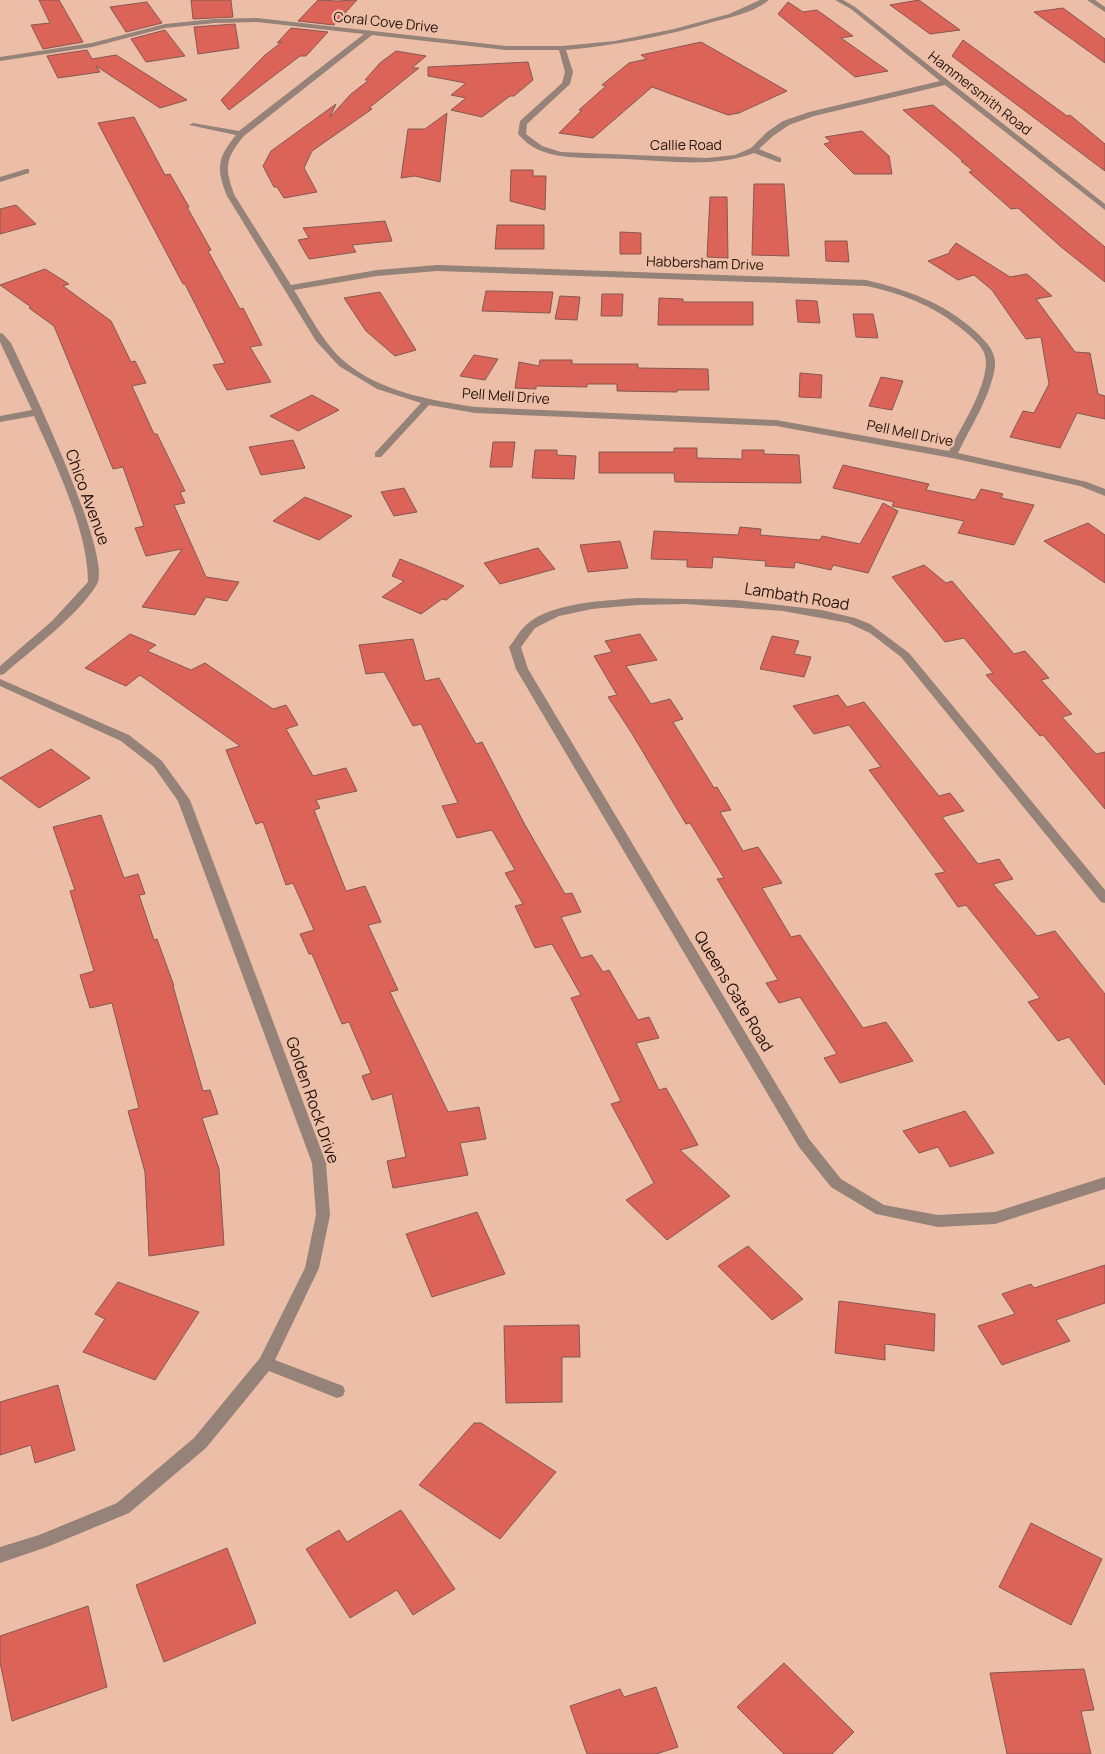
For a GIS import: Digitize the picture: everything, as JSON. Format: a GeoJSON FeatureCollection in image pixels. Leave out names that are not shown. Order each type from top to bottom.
{"type":"FeatureCollection","features":[{"type":"Feature","properties":{"kind":"street","name":"Coral Cove Drive"},"geometry":{"type":"LineString","coordinates":[[0,59],[92,45],[165,26],[215,21],[257,20],[506,48],[562,48],[615,43],[675,32],[731,15],[766,0]]}},
{"type":"Feature","properties":{"kind":"street","name":"Hammersmith Road"},"geometry":{"type":"LineString","coordinates":[[838,0],[853,8],[1105,208]]}},
{"type":"Feature","properties":{"kind":"street"},"geometry":{"type":"LineString","coordinates":[[1090,0],[1105,10]]}},
{"type":"Feature","properties":{"kind":"street","name":"Pell Mell Drive"},"geometry":{"type":"LineString","coordinates":[[370,33],[241,134],[226,151],[222,175],[232,196],[288,288],[322,341],[342,364],[380,386],[427,402],[475,410],[776,423],[843,433],[952,455],[1083,484],[1105,493]]}},
{"type":"Feature","properties":{"kind":"street","name":"Callie Road"},"geometry":{"type":"LineString","coordinates":[[562,48],[569,72],[566,84],[523,123],[522,134],[530,144],[561,154],[707,160],[736,156],[754,150],[770,134],[786,123],[812,114],[946,82]]}},
{"type":"Feature","properties":{"kind":"street"},"geometry":{"type":"LineString","coordinates":[[193,125],[241,134]]}},
{"type":"Feature","properties":{"kind":"street"},"geometry":{"type":"LineString","coordinates":[[754,150],[778,160]]}},
{"type":"Feature","properties":{"kind":"street"},"geometry":{"type":"LineString","coordinates":[[0,180],[26,171]]}},
{"type":"Feature","properties":{"kind":"street","name":"Habbersham Drive"},"geometry":{"type":"LineString","coordinates":[[288,288],[377,273],[438,268],[866,283],[898,290],[931,302],[957,318],[979,340],[990,355],[988,377],[952,455]]}},
{"type":"Feature","properties":{"kind":"street","name":"Chico Avenue"},"geometry":{"type":"LineString","coordinates":[[0,336],[6,343],[39,412],[57,455],[93,557],[93,582],[76,603],[0,672]]}},
{"type":"Feature","properties":{"kind":"street"},"geometry":{"type":"LineString","coordinates":[[378,456],[427,402]]}},
{"type":"Feature","properties":{"kind":"street"},"geometry":{"type":"LineString","coordinates":[[0,419],[39,412]]}},
{"type":"Feature","properties":{"kind":"street","name":"Lambath Road"},"geometry":{"type":"LineString","coordinates":[[522,669],[515,647],[531,625],[557,612],[602,604],[682,600],[700,601],[772,606],[852,620],[882,635],[905,655],[1105,899]]}},
{"type":"Feature","properties":{"kind":"street","name":"Queens Gate Road"},"geometry":{"type":"LineString","coordinates":[[522,669],[804,1143],[836,1183],[882,1210],[938,1221],[995,1218],[1105,1183]]}},
{"type":"Feature","properties":{"kind":"street","name":"Golden Rock Drive"},"geometry":{"type":"LineString","coordinates":[[0,682],[125,738],[158,764],[184,800],[319,1163],[323,1214],[312,1268],[266,1363],[200,1443],[123,1508],[41,1542],[0,1555]]}},
{"type":"Feature","properties":{"kind":"street"},"geometry":{"type":"LineString","coordinates":[[266,1363],[337,1391]]}},
{"type":"Feature","properties":{"kind":"building"},"geometry":{"type":"Polygon","coordinates":[[[39,0],[59,0],[83,42],[43,49],[31,25],[50,23],[39,0]]]}},
{"type":"Feature","properties":{"kind":"building"},"geometry":{"type":"Polygon","coordinates":[[[191,0],[231,0],[233,17],[193,19],[191,0]]]}},
{"type":"Feature","properties":{"kind":"building"},"geometry":{"type":"Polygon","coordinates":[[[318,0],[357,0],[334,25],[298,21],[318,0]]]}},
{"type":"Feature","properties":{"kind":"building"},"geometry":{"type":"Polygon","coordinates":[[[919,0],[960,30],[930,34],[890,5],[919,0]]]}},
{"type":"Feature","properties":{"kind":"building"},"geometry":{"type":"Polygon","coordinates":[[[147,2],[162,23],[126,32],[110,7],[147,2]]]}},
{"type":"Feature","properties":{"kind":"building"},"geometry":{"type":"Polygon","coordinates":[[[788,2],[803,12],[817,10],[853,36],[841,38],[888,71],[855,77],[778,14],[788,2]]]}},
{"type":"Feature","properties":{"kind":"building"},"geometry":{"type":"Polygon","coordinates":[[[1063,8],[1105,39],[1105,63],[1034,12],[1063,8]]]}},
{"type":"Feature","properties":{"kind":"building"},"geometry":{"type":"Polygon","coordinates":[[[235,24],[239,48],[198,54],[194,27],[235,24]]]}},
{"type":"Feature","properties":{"kind":"building"},"geometry":{"type":"Polygon","coordinates":[[[291,28],[328,32],[306,56],[300,56],[229,110],[221,100],[265,55],[282,42],[277,43],[291,28]]]}},
{"type":"Feature","properties":{"kind":"building"},"geometry":{"type":"Polygon","coordinates":[[[165,30],[185,56],[146,62],[131,39],[165,30]]]}},
{"type":"Feature","properties":{"kind":"building"},"geometry":{"type":"Polygon","coordinates":[[[963,40],[1067,116],[1070,115],[1105,144],[1105,171],[952,56],[963,40]]]}},
{"type":"Feature","properties":{"kind":"building"},"geometry":{"type":"Polygon","coordinates":[[[701,42],[787,91],[739,113],[728,115],[652,87],[593,138],[559,133],[582,110],[579,110],[606,86],[602,85],[629,63],[647,59],[641,55],[701,42]]]}},
{"type":"Feature","properties":{"kind":"building"},"geometry":{"type":"Polygon","coordinates":[[[87,50],[92,59],[116,55],[187,100],[160,108],[96,66],[100,72],[58,78],[47,56],[87,50]]]}},
{"type":"Feature","properties":{"kind":"building"},"geometry":{"type":"Polygon","coordinates":[[[396,51],[426,56],[412,68],[419,68],[369,108],[372,109],[312,151],[304,168],[317,192],[284,198],[277,187],[274,187],[263,166],[271,151],[336,104],[330,117],[351,94],[369,80],[365,80],[380,63],[396,51]]]}},
{"type":"Feature","properties":{"kind":"building"},"geometry":{"type":"Polygon","coordinates":[[[528,62],[533,80],[514,96],[510,96],[482,117],[451,110],[466,98],[451,95],[466,83],[428,76],[428,67],[528,62]]]}},
{"type":"Feature","properties":{"kind":"building"},"geometry":{"type":"Polygon","coordinates":[[[933,105],[1105,247],[1105,282],[1060,246],[1018,208],[1011,209],[969,172],[973,171],[961,161],[963,161],[903,110],[933,105]]]}},
{"type":"Feature","properties":{"kind":"building"},"geometry":{"type":"Polygon","coordinates":[[[447,113],[440,182],[415,176],[401,178],[408,129],[425,129],[447,113]]]}},
{"type":"Feature","properties":{"kind":"building"},"geometry":{"type":"Polygon","coordinates":[[[134,117],[165,175],[170,174],[189,207],[187,207],[211,250],[208,251],[240,309],[243,308],[262,345],[250,347],[271,382],[227,390],[213,365],[225,363],[185,284],[183,284],[98,123],[134,117]]]}},
{"type":"Feature","properties":{"kind":"building"},"geometry":{"type":"Polygon","coordinates":[[[862,131],[889,156],[892,174],[854,174],[824,144],[831,142],[825,137],[862,131]]]}},
{"type":"Feature","properties":{"kind":"building"},"geometry":{"type":"Polygon","coordinates":[[[511,170],[533,170],[533,176],[546,176],[545,210],[510,201],[511,170]]]}},
{"type":"Feature","properties":{"kind":"building"},"geometry":{"type":"Polygon","coordinates":[[[754,184],[784,184],[789,256],[752,255],[754,184]]]}},
{"type":"Feature","properties":{"kind":"building"},"geometry":{"type":"Polygon","coordinates":[[[710,197],[727,197],[728,258],[707,257],[710,197]]]}},
{"type":"Feature","properties":{"kind":"building"},"geometry":{"type":"Polygon","coordinates":[[[16,205],[36,224],[0,234],[0,209],[16,205]]]}},
{"type":"Feature","properties":{"kind":"building"},"geometry":{"type":"Polygon","coordinates":[[[385,221],[392,241],[352,245],[356,252],[309,259],[298,240],[309,238],[303,228],[385,221]]]}},
{"type":"Feature","properties":{"kind":"building"},"geometry":{"type":"Polygon","coordinates":[[[497,225],[544,225],[544,249],[495,249],[497,225]]]}},
{"type":"Feature","properties":{"kind":"building"},"geometry":{"type":"Polygon","coordinates":[[[620,232],[641,233],[641,254],[620,254],[620,232]]]}},
{"type":"Feature","properties":{"kind":"building"},"geometry":{"type":"Polygon","coordinates":[[[825,241],[847,241],[849,262],[826,261],[825,241]]]}},
{"type":"Feature","properties":{"kind":"building"},"geometry":{"type":"Polygon","coordinates":[[[956,243],[1010,277],[1027,274],[1052,296],[1036,299],[1075,352],[1090,353],[1098,394],[1105,396],[1105,419],[1077,413],[1060,448],[1010,437],[1023,411],[1034,413],[1049,384],[1041,337],[1026,339],[992,290],[974,275],[958,280],[928,261],[950,253],[956,243]]]}},
{"type":"Feature","properties":{"kind":"building"},"geometry":{"type":"Polygon","coordinates":[[[45,269],[69,284],[63,286],[111,321],[131,362],[135,361],[146,383],[132,386],[154,434],[157,434],[185,491],[180,492],[185,503],[174,505],[206,577],[239,582],[227,601],[206,597],[195,615],[142,607],[182,549],[146,556],[135,528],[144,526],[123,467],[113,469],[54,326],[0,285],[45,269]]]}},
{"type":"Feature","properties":{"kind":"building"},"geometry":{"type":"Polygon","coordinates":[[[486,291],[553,292],[550,313],[482,311],[486,291]]]}},
{"type":"Feature","properties":{"kind":"building"},"geometry":{"type":"Polygon","coordinates":[[[380,292],[416,350],[395,356],[366,331],[344,298],[380,292]]]}},
{"type":"Feature","properties":{"kind":"building"},"geometry":{"type":"Polygon","coordinates":[[[602,294],[623,294],[622,316],[601,316],[602,294]]]}},
{"type":"Feature","properties":{"kind":"building"},"geometry":{"type":"Polygon","coordinates":[[[560,296],[580,297],[577,320],[555,319],[560,296]]]}},
{"type":"Feature","properties":{"kind":"building"},"geometry":{"type":"Polygon","coordinates":[[[659,298],[683,299],[683,302],[753,302],[753,325],[658,325],[659,298]]]}},
{"type":"Feature","properties":{"kind":"building"},"geometry":{"type":"Polygon","coordinates":[[[796,300],[817,301],[820,323],[798,322],[796,300]]]}},
{"type":"Feature","properties":{"kind":"building"},"geometry":{"type":"Polygon","coordinates":[[[853,314],[873,314],[878,338],[856,337],[853,314]]]}},
{"type":"Feature","properties":{"kind":"building"},"geometry":{"type":"Polygon","coordinates":[[[474,355],[498,359],[485,380],[460,376],[474,355]]]}},
{"type":"Feature","properties":{"kind":"building"},"geometry":{"type":"Polygon","coordinates":[[[540,360],[572,360],[572,364],[638,364],[638,368],[708,369],[709,390],[677,390],[677,392],[617,391],[617,384],[587,384],[587,387],[536,386],[536,389],[515,388],[519,362],[539,366],[540,360]]]}},
{"type":"Feature","properties":{"kind":"building"},"geometry":{"type":"Polygon","coordinates":[[[800,373],[822,375],[821,398],[799,397],[800,373]]]}},
{"type":"Feature","properties":{"kind":"building"},"geometry":{"type":"Polygon","coordinates":[[[881,377],[903,381],[892,410],[869,406],[881,377]]]}},
{"type":"Feature","properties":{"kind":"building"},"geometry":{"type":"Polygon","coordinates":[[[312,395],[339,410],[298,431],[270,416],[312,395]]]}},
{"type":"Feature","properties":{"kind":"building"},"geometry":{"type":"Polygon","coordinates":[[[293,440],[305,468],[261,475],[249,447],[293,440]]]}},
{"type":"Feature","properties":{"kind":"building"},"geometry":{"type":"Polygon","coordinates":[[[493,442],[515,442],[512,467],[490,467],[493,442]]]}},
{"type":"Feature","properties":{"kind":"building"},"geometry":{"type":"Polygon","coordinates":[[[674,448],[697,448],[697,458],[742,459],[742,450],[764,450],[764,454],[799,455],[801,483],[675,482],[674,473],[599,473],[599,452],[674,452],[674,448]]]}},
{"type":"Feature","properties":{"kind":"building"},"geometry":{"type":"Polygon","coordinates":[[[535,450],[557,450],[557,455],[576,456],[574,479],[532,478],[535,450]]]}},
{"type":"Feature","properties":{"kind":"building"},"geometry":{"type":"Polygon","coordinates":[[[843,465],[929,484],[926,490],[975,500],[981,489],[1003,494],[1001,498],[1034,505],[1014,545],[958,533],[964,521],[892,506],[894,502],[833,488],[843,465]]]}},
{"type":"Feature","properties":{"kind":"building"},"geometry":{"type":"Polygon","coordinates":[[[404,488],[417,512],[394,516],[381,492],[404,488]]]}},
{"type":"Feature","properties":{"kind":"building"},"geometry":{"type":"Polygon","coordinates":[[[305,497],[352,516],[319,540],[273,521],[305,497]]]}},
{"type":"Feature","properties":{"kind":"building"},"geometry":{"type":"Polygon","coordinates":[[[883,503],[898,511],[868,573],[833,565],[831,570],[795,562],[794,568],[765,566],[766,561],[713,557],[712,568],[687,567],[687,560],[651,559],[654,531],[738,535],[740,527],[761,529],[760,535],[820,540],[822,536],[860,544],[883,503]]]}},
{"type":"Feature","properties":{"kind":"building"},"geometry":{"type":"Polygon","coordinates":[[[1088,523],[1105,535],[1105,583],[1044,541],[1088,523]]]}},
{"type":"Feature","properties":{"kind":"building"},"geometry":{"type":"Polygon","coordinates":[[[620,541],[628,568],[588,572],[580,545],[620,541]]]}},
{"type":"Feature","properties":{"kind":"building"},"geometry":{"type":"Polygon","coordinates":[[[538,548],[555,569],[500,584],[484,563],[538,548]]]}},
{"type":"Feature","properties":{"kind":"building"},"geometry":{"type":"Polygon","coordinates":[[[400,559],[464,586],[446,600],[442,599],[421,614],[382,597],[404,581],[392,576],[400,559]]]}},
{"type":"Feature","properties":{"kind":"building"},"geometry":{"type":"Polygon","coordinates":[[[924,565],[946,583],[952,581],[1014,654],[1025,651],[1049,678],[1041,680],[1072,714],[1062,717],[1096,754],[1105,752],[1105,809],[1043,735],[1040,736],[986,675],[993,673],[964,638],[945,642],[892,577],[924,565]]]}},
{"type":"Feature","properties":{"kind":"building"},"geometry":{"type":"Polygon","coordinates":[[[130,634],[156,645],[147,651],[191,670],[205,663],[273,709],[286,705],[298,725],[286,729],[313,776],[346,768],[357,791],[316,800],[320,808],[314,810],[346,891],[365,886],[381,922],[368,925],[398,990],[390,992],[448,1112],[479,1107],[486,1139],[460,1143],[468,1175],[393,1188],[387,1161],[406,1157],[392,1094],[372,1100],[362,1076],[371,1073],[349,1022],[342,1024],[312,954],[309,954],[300,934],[314,930],[293,883],[286,885],[263,822],[256,824],[226,750],[240,746],[140,675],[126,686],[85,668],[130,634]]]}},
{"type":"Feature","properties":{"kind":"building"},"geometry":{"type":"Polygon","coordinates":[[[640,634],[657,660],[626,666],[651,704],[670,699],[683,719],[673,722],[714,788],[717,787],[731,810],[720,812],[743,851],[758,847],[782,883],[762,888],[791,937],[800,935],[863,1028],[886,1022],[913,1061],[840,1083],[824,1058],[837,1054],[800,997],[779,1003],[766,983],[778,980],[717,879],[724,878],[690,823],[686,824],[608,697],[617,695],[594,656],[612,652],[605,641],[640,634]]]}},
{"type":"Feature","properties":{"kind":"building"},"geometry":{"type":"Polygon","coordinates":[[[772,636],[799,641],[794,654],[811,657],[804,677],[760,669],[772,636]]]}},
{"type":"Feature","properties":{"kind":"building"},"geometry":{"type":"Polygon","coordinates":[[[413,639],[425,681],[439,678],[476,744],[482,742],[525,825],[565,894],[572,893],[581,912],[561,917],[581,958],[592,955],[603,972],[609,970],[638,1020],[649,1017],[659,1038],[636,1043],[659,1090],[666,1088],[698,1145],[680,1150],[730,1196],[667,1240],[626,1200],[654,1183],[611,1104],[621,1101],[571,998],[581,995],[552,944],[535,948],[515,906],[523,904],[505,873],[515,870],[492,830],[457,838],[442,806],[458,803],[421,724],[413,726],[384,672],[366,674],[359,645],[413,639]]]}},
{"type":"Feature","properties":{"kind":"building"},"geometry":{"type":"Polygon","coordinates":[[[838,695],[847,707],[864,702],[939,796],[950,793],[964,811],[942,817],[978,864],[999,859],[1013,879],[993,884],[1037,936],[1055,931],[1105,994],[1105,1085],[1069,1037],[1058,1041],[1028,1002],[1040,998],[966,905],[958,907],[935,874],[945,872],[869,770],[881,767],[849,725],[814,734],[793,706],[838,695]]]}},
{"type":"Feature","properties":{"kind":"building"},"geometry":{"type":"Polygon","coordinates":[[[51,749],[90,778],[39,808],[0,778],[51,749]]]}},
{"type":"Feature","properties":{"kind":"building"},"geometry":{"type":"Polygon","coordinates":[[[101,815],[124,878],[138,874],[145,894],[139,895],[154,940],[157,939],[174,986],[203,1091],[210,1090],[218,1114],[202,1118],[219,1169],[224,1245],[149,1256],[145,1172],[128,1111],[139,1108],[112,1003],[90,1008],[80,975],[94,971],[70,891],[75,890],[53,827],[101,815]]]}},
{"type":"Feature","properties":{"kind":"building"},"geometry":{"type":"Polygon","coordinates":[[[965,1111],[994,1153],[950,1167],[938,1147],[919,1153],[903,1131],[965,1111]]]}},
{"type":"Feature","properties":{"kind":"building"},"geometry":{"type":"Polygon","coordinates":[[[477,1212],[505,1274],[432,1297],[406,1234],[477,1212]]]}},
{"type":"Feature","properties":{"kind":"building"},"geometry":{"type":"Polygon","coordinates":[[[748,1246],[803,1299],[772,1320],[718,1266],[748,1246]]]}},
{"type":"Feature","properties":{"kind":"building"},"geometry":{"type":"Polygon","coordinates":[[[1105,1265],[1105,1303],[1056,1320],[1070,1341],[1002,1365],[978,1326],[1015,1314],[1002,1294],[1031,1284],[1034,1288],[1105,1265]]]}},
{"type":"Feature","properties":{"kind":"building"},"geometry":{"type":"Polygon","coordinates":[[[118,1282],[199,1312],[155,1380],[83,1352],[105,1319],[95,1314],[118,1282]]]}},
{"type":"Feature","properties":{"kind":"building"},"geometry":{"type":"Polygon","coordinates":[[[839,1301],[935,1314],[934,1351],[885,1344],[885,1360],[835,1353],[839,1301]]]}},
{"type":"Feature","properties":{"kind":"building"},"geometry":{"type":"Polygon","coordinates":[[[579,1325],[580,1357],[562,1357],[562,1402],[506,1403],[504,1326],[579,1325]]]}},
{"type":"Feature","properties":{"kind":"building"},"geometry":{"type":"Polygon","coordinates":[[[58,1385],[75,1450],[35,1463],[31,1445],[0,1455],[0,1402],[58,1385]]]}},
{"type":"Feature","properties":{"kind":"building"},"geometry":{"type":"Polygon","coordinates":[[[474,1423],[481,1423],[556,1472],[500,1539],[419,1485],[474,1423]]]}},
{"type":"Feature","properties":{"kind":"building"},"geometry":{"type":"Polygon","coordinates":[[[401,1510],[455,1589],[413,1615],[397,1590],[350,1618],[306,1549],[339,1530],[347,1542],[401,1510]]]}},
{"type":"Feature","properties":{"kind":"building"},"geometry":{"type":"Polygon","coordinates":[[[1031,1523],[1102,1559],[1071,1625],[999,1587],[1031,1523]]]}},
{"type":"Feature","properties":{"kind":"building"},"geometry":{"type":"Polygon","coordinates":[[[227,1548],[256,1623],[164,1662],[136,1585],[227,1548]]]}},
{"type":"Feature","properties":{"kind":"building"},"geometry":{"type":"Polygon","coordinates":[[[88,1606],[107,1687],[12,1721],[0,1662],[0,1636],[88,1606]]]}},
{"type":"Feature","properties":{"kind":"building"},"geometry":{"type":"Polygon","coordinates":[[[784,1663],[854,1732],[832,1754],[784,1754],[737,1707],[784,1663]]]}},
{"type":"Feature","properties":{"kind":"building"},"geometry":{"type":"Polygon","coordinates":[[[1084,1669],[1094,1710],[1081,1711],[1091,1754],[1007,1754],[990,1673],[1084,1669]]]}},
{"type":"Feature","properties":{"kind":"building"},"geometry":{"type":"Polygon","coordinates":[[[656,1687],[678,1747],[656,1754],[587,1754],[570,1706],[620,1689],[624,1697],[656,1687]]]}}]}
